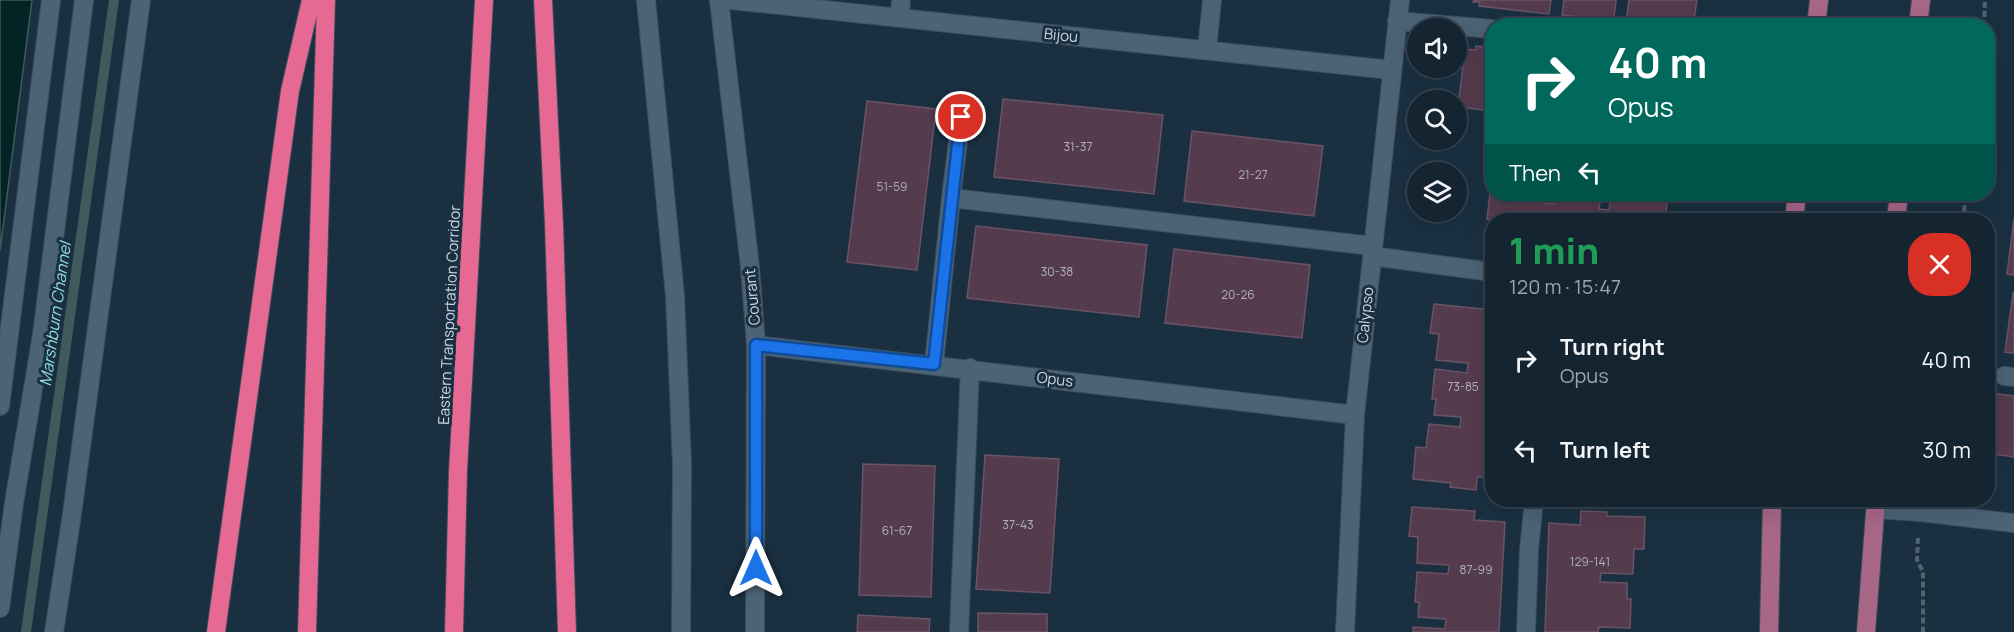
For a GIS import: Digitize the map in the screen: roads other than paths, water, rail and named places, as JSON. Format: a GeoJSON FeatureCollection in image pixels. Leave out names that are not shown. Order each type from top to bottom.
{"type":"FeatureCollection","features":[{"type":"Feature","properties":{"kind":"highway"},"geometry":{"type":"LineString","coordinates":[[216,632],[290,91],[311,0]]}},
{"type":"Feature","properties":{"kind":"highway"},"geometry":{"type":"LineString","coordinates":[[308,632],[326,0]]}},
{"type":"Feature","properties":{"kind":"highway","name":"Eastern Transportation Corridor"},"geometry":{"type":"LineString","coordinates":[[454,632],[458,471],[484,0]]}},
{"type":"Feature","properties":{"kind":"highway"},"geometry":{"type":"LineString","coordinates":[[543,0],[554,224],[567,632]]}},
{"type":"Feature","properties":{"kind":"main road"},"geometry":{"type":"LineString","coordinates":[[1817,18],[1819,0]]}},
{"type":"Feature","properties":{"kind":"main road"},"geometry":{"type":"LineString","coordinates":[[1919,18],[1921,0]]}},
{"type":"Feature","properties":{"kind":"main road"},"geometry":{"type":"LineString","coordinates":[[1768,632],[1772,507]]}},
{"type":"Feature","properties":{"kind":"main road"},"geometry":{"type":"LineString","coordinates":[[1866,632],[1876,507]]}},
{"type":"Feature","properties":{"kind":"street"},"geometry":{"type":"LineString","coordinates":[[0,406],[51,0]]}},
{"type":"Feature","properties":{"kind":"street"},"geometry":{"type":"LineString","coordinates":[[0,608],[14,504],[42,335],[84,0]]}},
{"type":"Feature","properties":{"kind":"street"},"geometry":{"type":"LineString","coordinates":[[54,632],[141,0]]}},
{"type":"Feature","properties":{"kind":"street"},"geometry":{"type":"LineString","coordinates":[[646,0],[675,296],[682,464],[681,632]]}},
{"type":"Feature","properties":{"kind":"street","name":"Courant"},"geometry":{"type":"LineString","coordinates":[[719,0],[750,267],[756,345],[755,632]]}},
{"type":"Feature","properties":{"kind":"street","name":"Bijou"},"geometry":{"type":"LineString","coordinates":[[731,0],[901,9],[1207,50],[1391,70]]}},
{"type":"Feature","properties":{"kind":"street"},"geometry":{"type":"LineString","coordinates":[[1207,50],[1212,0]]}},
{"type":"Feature","properties":{"kind":"street","name":"Calypso"},"geometry":{"type":"LineString","coordinates":[[1345,632],[1355,415],[1400,0]]}},
{"type":"Feature","properties":{"kind":"street"},"geometry":{"type":"LineString","coordinates":[[1397,21],[1485,28]]}},
{"type":"Feature","properties":{"kind":"street"},"geometry":{"type":"LineString","coordinates":[[934,364],[961,117]]}},
{"type":"Feature","properties":{"kind":"street"},"geometry":{"type":"LineString","coordinates":[[951,198],[1372,251],[1485,271]]}},
{"type":"Feature","properties":{"kind":"street","name":"Opus"},"geometry":{"type":"LineString","coordinates":[[756,345],[970,368],[1355,415]]}},
{"type":"Feature","properties":{"kind":"street"},"geometry":{"type":"LineString","coordinates":[[958,632],[970,368]]}},
{"type":"Feature","properties":{"kind":"street"},"geometry":{"type":"LineString","coordinates":[[1526,632],[1533,507]]}},
{"type":"Feature","properties":{"kind":"street"},"geometry":{"type":"LineString","coordinates":[[1892,507],[2014,523]]}},
{"type":"Feature","properties":{"kind":"waterway","name":"Marshburn Channel"},"geometry":{"type":"LineString","coordinates":[[26,632],[114,0]]}}]}
